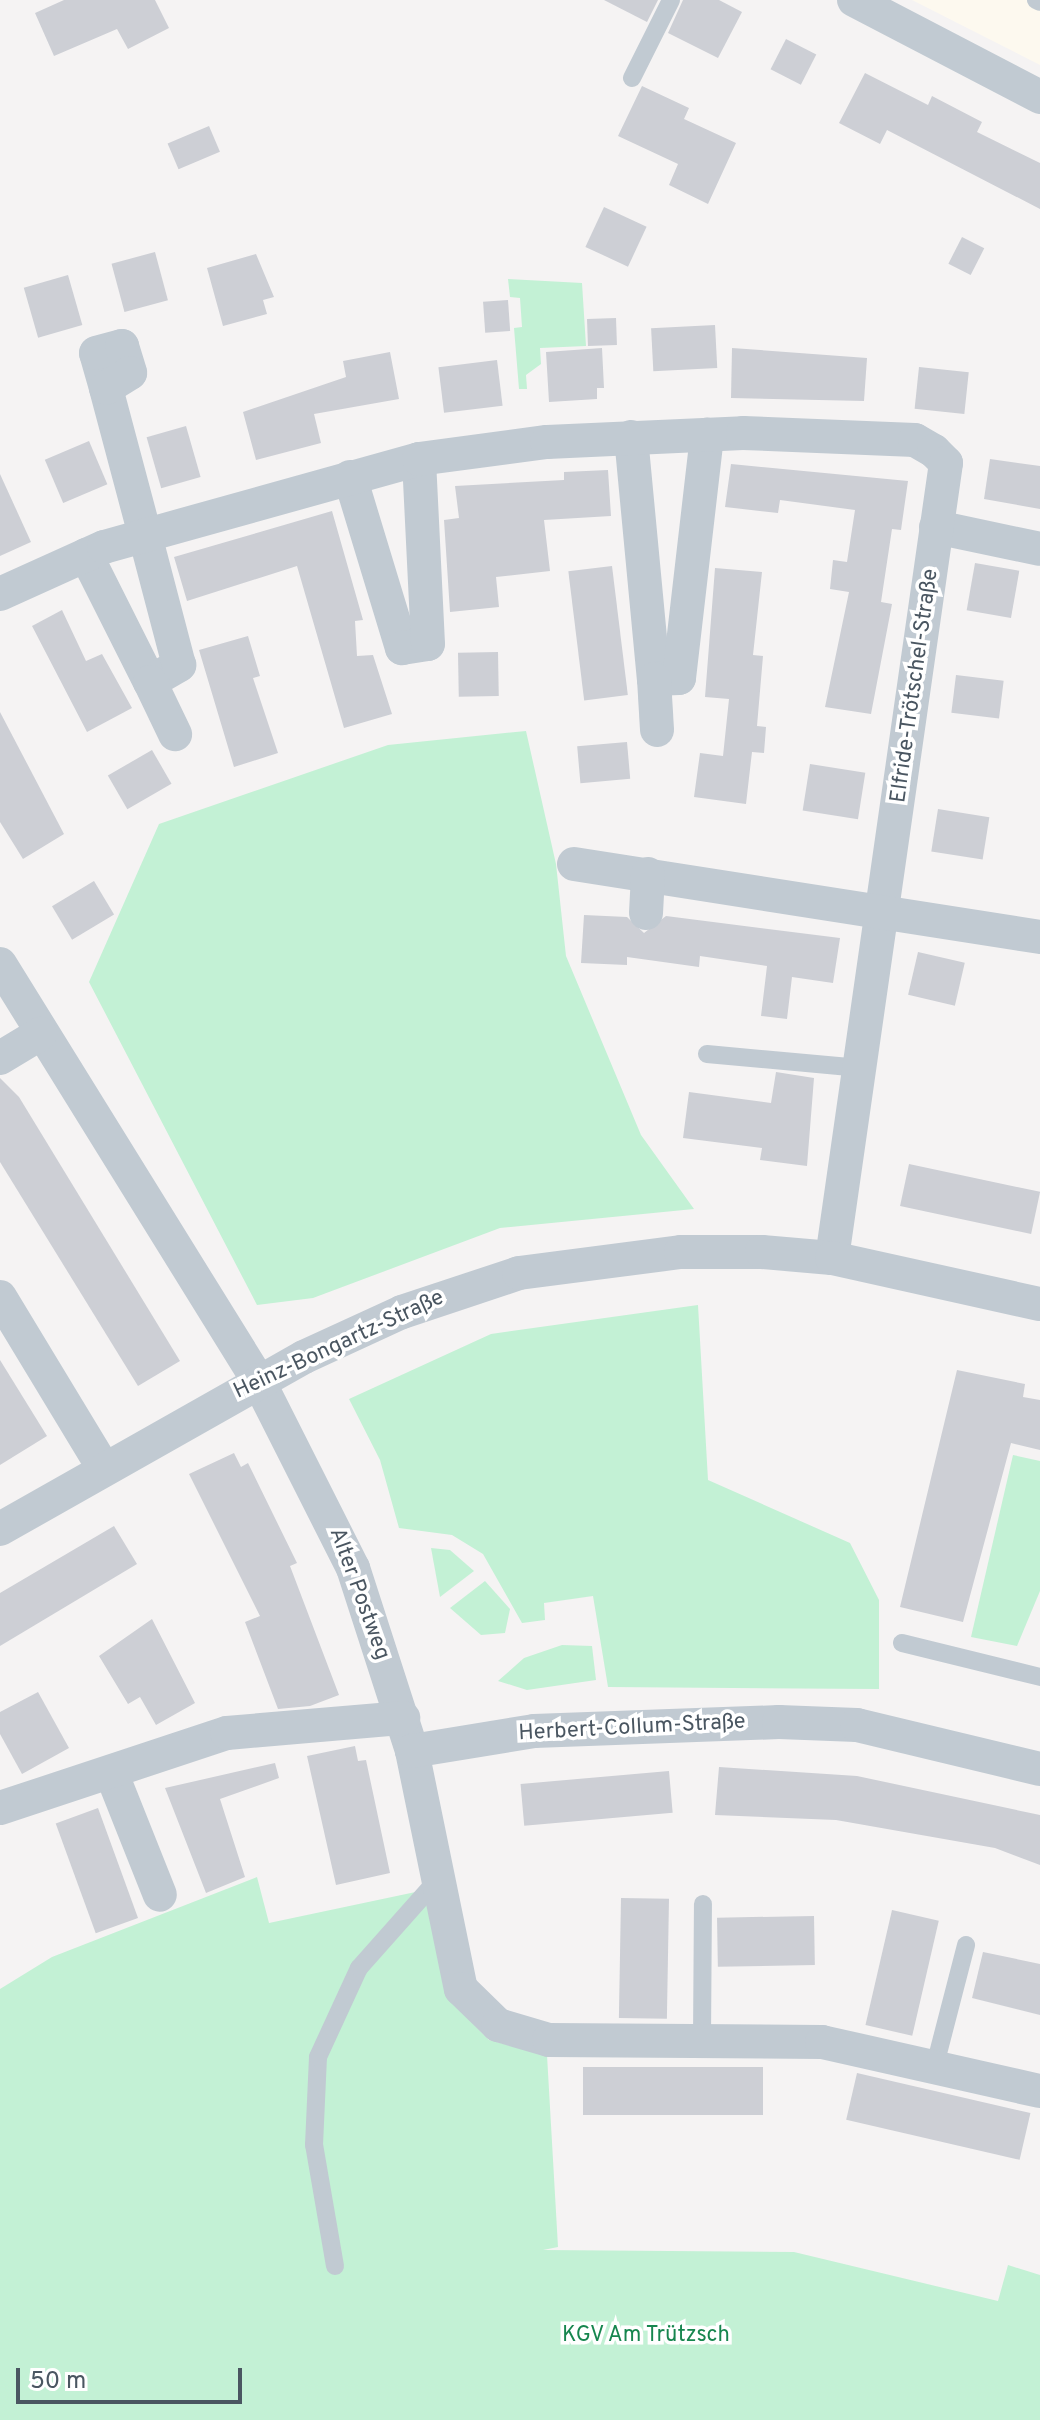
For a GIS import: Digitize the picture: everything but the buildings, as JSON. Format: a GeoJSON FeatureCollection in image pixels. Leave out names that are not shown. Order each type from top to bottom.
{"type":"FeatureCollection","features":[{"type":"Feature","properties":{"kind":"street"},"geometry":{"type":"LineString","coordinates":[[854,0],[1040,97]]}},
{"type":"Feature","properties":{"kind":"street"},"geometry":{"type":"LineString","coordinates":[[106,388],[179,665],[150,682]]}},
{"type":"Feature","properties":{"kind":"street"},"geometry":{"type":"LineString","coordinates":[[0,594],[86,555],[145,535],[419,459],[631,437],[707,435],[679,678],[654,679]]}},
{"type":"Feature","properties":{"kind":"street","name":"Elfride-Trötschel-Straße"},"geometry":{"type":"LineString","coordinates":[[707,435],[915,440],[946,463],[832,1258]]}},
{"type":"Feature","properties":{"kind":"street"},"geometry":{"type":"LineString","coordinates":[[631,437],[657,730]]}},
{"type":"Feature","properties":{"kind":"street"},"geometry":{"type":"LineString","coordinates":[[350,477],[402,648],[428,644],[419,459]]}},
{"type":"Feature","properties":{"kind":"street"},"geometry":{"type":"LineString","coordinates":[[936,527],[1040,549]]}},
{"type":"Feature","properties":{"kind":"street"},"geometry":{"type":"LineString","coordinates":[[86,555],[175,734]]}},
{"type":"Feature","properties":{"kind":"street"},"geometry":{"type":"LineString","coordinates":[[574,864],[884,908],[1040,937]]}},
{"type":"Feature","properties":{"kind":"street"},"geometry":{"type":"LineString","coordinates":[[646,913],[648,874]]}},
{"type":"Feature","properties":{"kind":"street","name":"Alter Postweg"},"geometry":{"type":"LineString","coordinates":[[0,964],[40,1034],[258,1380],[353,1568],[412,1751],[461,1989],[498,2025],[549,2040],[822,2042],[1040,2091]]}},
{"type":"Feature","properties":{"kind":"street"},"geometry":{"type":"LineString","coordinates":[[0,1058],[40,1034]]}},
{"type":"Feature","properties":{"kind":"street","name":"Heinz-Bongartz-Straße"},"geometry":{"type":"LineString","coordinates":[[0,1529],[258,1380],[402,1312],[519,1273],[681,1252],[832,1258],[1040,1304]]}},
{"type":"Feature","properties":{"kind":"street"},"geometry":{"type":"LineString","coordinates":[[0,1297],[103,1467]]}},
{"type":"Feature","properties":{"kind":"street"},"geometry":{"type":"LineString","coordinates":[[0,1807],[227,1733],[403,1718]]}},
{"type":"Feature","properties":{"kind":"street","name":"Herbert-Collum-Straße"},"geometry":{"type":"LineString","coordinates":[[412,1751],[534,1731],[779,1722],[857,1725],[1040,1769]]}},
{"type":"Feature","properties":{"kind":"street"},"geometry":{"type":"LineString","coordinates":[[111,1772],[160,1895]]}},
{"type":"Feature","properties":{"kind":"lane"},"geometry":{"type":"LineString","coordinates":[[632,78],[671,0]]}},
{"type":"Feature","properties":{"kind":"lane"},"geometry":{"type":"LineString","coordinates":[[707,1054],[860,1068]]}},
{"type":"Feature","properties":{"kind":"lane"},"geometry":{"type":"LineString","coordinates":[[902,1643],[1040,1677]]}},
{"type":"Feature","properties":{"kind":"lane"},"geometry":{"type":"LineString","coordinates":[[335,2266],[314,2145],[318,2057],[359,1968],[439,1878]]}},
{"type":"Feature","properties":{"kind":"lane"},"geometry":{"type":"LineString","coordinates":[[702,2040],[703,1904]]}},
{"type":"Feature","properties":{"kind":"lane"},"geometry":{"type":"LineString","coordinates":[[935,2065],[966,1945]]}},
{"type":"Feature","properties":{"kind":"shaded area"},"geometry":{"type":"Polygon","coordinates":[[[912,0],[1040,0],[1040,65],[912,0]]]}},
{"type":"Feature","properties":{"kind":"green space"},"geometry":{"type":"Polygon","coordinates":[[[508,279],[582,283],[586,346],[540,348],[541,364],[526,375],[527,389],[519,389],[514,328],[522,327],[520,298],[510,297],[508,279]]]}},
{"type":"Feature","properties":{"kind":"green space"},"geometry":{"type":"Polygon","coordinates":[[[526,731],[556,864],[566,956],[641,1135],[694,1209],[500,1228],[313,1298],[257,1305],[89,982],[159,824],[388,745],[526,731]]]}},
{"type":"Feature","properties":{"kind":"green space"},"geometry":{"type":"Polygon","coordinates":[[[698,1305],[708,1480],[850,1543],[879,1600],[879,1689],[608,1687],[593,1596],[544,1603],[545,1620],[522,1623],[483,1554],[452,1535],[399,1528],[380,1460],[349,1399],[491,1334],[698,1305]]]}},
{"type":"Feature","properties":{"kind":"green space"},"geometry":{"type":"Polygon","coordinates":[[[1013,1455],[1040,1461],[1040,1591],[1017,1646],[971,1637],[1013,1455]]]}},
{"type":"Feature","properties":{"kind":"green space"},"geometry":{"type":"Polygon","coordinates":[[[431,1548],[450,1550],[474,1571],[440,1597],[431,1548]]]}},
{"type":"Feature","properties":{"kind":"green space"},"geometry":{"type":"Polygon","coordinates":[[[485,1581],[510,1609],[505,1633],[481,1635],[450,1608],[485,1581]]]}},
{"type":"Feature","properties":{"kind":"green space"},"geometry":{"type":"Polygon","coordinates":[[[562,1645],[592,1646],[596,1680],[527,1690],[498,1681],[524,1658],[562,1645]]]}},
{"type":"Feature","properties":{"kind":"green space","name":"KGV Am Trützsch"},"geometry":{"type":"Polygon","coordinates":[[[257,1877],[269,1923],[425,1890],[449,1999],[489,2040],[547,2055],[558,2247],[543,2250],[794,2252],[998,2301],[1008,2265],[1040,2275],[1040,2420],[0,2420],[0,1989],[52,1957],[257,1877]]]}}]}
